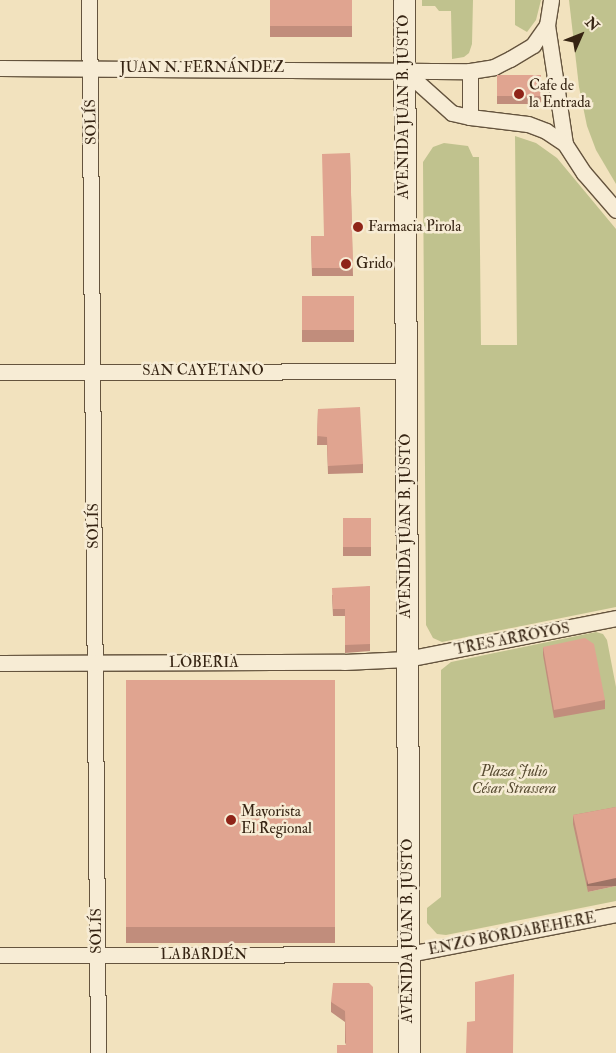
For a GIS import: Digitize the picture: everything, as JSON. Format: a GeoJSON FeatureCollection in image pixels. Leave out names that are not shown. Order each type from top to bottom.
{"type":"FeatureCollection","features":[{"type":"Feature","properties":{"kind":"main road","name":"AVENIDA JUAN B. JUSTO"},"geometry":{"type":"LineString","coordinates":[[404,0],[409,1053]]}},
{"type":"Feature","properties":{"kind":"street","name":"SOLÍS"},"geometry":{"type":"LineString","coordinates":[[89,0],[94,372],[98,1053]]}},
{"type":"Feature","properties":{"kind":"street"},"geometry":{"type":"LineString","coordinates":[[552,0],[547,25],[565,144]]}},
{"type":"Feature","properties":{"kind":"street","name":"JUAN N. FERNÁNDEZ"},"geometry":{"type":"LineString","coordinates":[[0,68],[470,71],[494,67],[517,56],[533,45],[547,25]]}},
{"type":"Feature","properties":{"kind":"street"},"geometry":{"type":"LineString","coordinates":[[404,70],[452,113],[528,124],[546,131],[565,144],[584,173],[616,210]]}},
{"type":"Feature","properties":{"kind":"street"},"geometry":{"type":"LineString","coordinates":[[470,71],[470,117]]}},
{"type":"Feature","properties":{"kind":"street","name":"SAN CAYETANO"},"geometry":{"type":"LineString","coordinates":[[0,372],[406,371]]}},
{"type":"Feature","properties":{"kind":"street","name":"TRES ARROYOS"},"geometry":{"type":"LineString","coordinates":[[407,659],[616,618]]}},
{"type":"Feature","properties":{"kind":"street","name":"LOBERIA"},"geometry":{"type":"LineString","coordinates":[[0,663],[334,662],[407,659]]}},
{"type":"Feature","properties":{"kind":"street","name":"ENZO BORDABEHERE"},"geometry":{"type":"LineString","coordinates":[[408,954],[616,914]]}},
{"type":"Feature","properties":{"kind":"street","name":"LABARDÉN"},"geometry":{"type":"LineString","coordinates":[[0,955],[408,954]]}},
{"type":"Feature","properties":{"kind":"green space"},"geometry":{"type":"Polygon","coordinates":[[[422,0],[473,0],[472,44],[469,53],[464,57],[452,59],[451,11],[439,11],[435,6],[422,6],[422,0]]]}},
{"type":"Feature","properties":{"kind":"green space"},"geometry":{"type":"Polygon","coordinates":[[[515,0],[541,0],[536,20],[527,32],[515,25],[515,0]]]}},
{"type":"Feature","properties":{"kind":"green space"},"geometry":{"type":"Polygon","coordinates":[[[569,0],[616,0],[616,184],[596,150],[587,126],[579,87],[569,0]]]}},
{"type":"Feature","properties":{"kind":"green space"},"geometry":{"type":"Polygon","coordinates":[[[515,136],[536,143],[557,158],[616,229],[616,607],[442,642],[433,638],[426,625],[423,162],[433,147],[444,143],[468,146],[473,157],[479,157],[481,345],[517,345],[515,136]]]}},
{"type":"Feature","properties":{"kind":"green space","name":"Plaza Julio César Strassera"},"geometry":{"type":"Polygon","coordinates":[[[596,632],[603,634],[607,640],[616,687],[616,815],[588,892],[616,886],[616,901],[446,935],[437,934],[427,923],[427,908],[441,897],[441,670],[451,662],[596,632]]]}},
{"type":"Feature","properties":{"kind":"building"},"geometry":{"type":"Polygon","coordinates":[[[270,0],[352,0],[352,26],[270,26],[270,0]]]}},
{"type":"Feature","properties":{"kind":"building"},"geometry":{"type":"Polygon","coordinates":[[[497,75],[541,75],[541,96],[497,96],[497,75]]]}},
{"type":"Feature","properties":{"kind":"building"},"geometry":{"type":"Polygon","coordinates":[[[350,153],[353,268],[312,268],[311,236],[324,236],[322,154],[350,153]]]}},
{"type":"Feature","properties":{"kind":"building"},"geometry":{"type":"Polygon","coordinates":[[[302,296],[354,296],[354,330],[302,330],[302,296]]]}},
{"type":"Feature","properties":{"kind":"building"},"geometry":{"type":"Polygon","coordinates":[[[360,407],[363,464],[328,466],[327,437],[317,436],[318,409],[360,407]]]}},
{"type":"Feature","properties":{"kind":"building"},"geometry":{"type":"Polygon","coordinates":[[[343,518],[371,518],[371,547],[343,547],[343,518]]]}},
{"type":"Feature","properties":{"kind":"building"},"geometry":{"type":"Polygon","coordinates":[[[370,586],[370,644],[345,645],[345,609],[333,609],[332,588],[370,586]]]}},
{"type":"Feature","properties":{"kind":"building"},"geometry":{"type":"Polygon","coordinates":[[[585,638],[594,644],[605,700],[554,710],[543,647],[585,638]]]}},
{"type":"Feature","properties":{"kind":"building","name":"Mayorista El Regional"},"geometry":{"type":"Polygon","coordinates":[[[126,680],[335,680],[335,927],[126,927],[126,680]]]}},
{"type":"Feature","properties":{"kind":"building"},"geometry":{"type":"Polygon","coordinates":[[[616,807],[616,878],[588,884],[573,815],[616,807]]]}},
{"type":"Feature","properties":{"kind":"building"},"geometry":{"type":"Polygon","coordinates":[[[514,974],[513,1053],[466,1053],[467,1022],[475,1021],[475,982],[514,974]]]}},
{"type":"Feature","properties":{"kind":"building"},"geometry":{"type":"Polygon","coordinates":[[[333,983],[369,983],[373,987],[373,1053],[337,1053],[337,1045],[346,1045],[345,1011],[331,1002],[333,983]]]}},
{"type":"Feature","properties":{"kind":"place","name":"Cafe de la Entrada"},"geometry":{"type":"Point","coordinates":[519,94]}},
{"type":"Feature","properties":{"kind":"place","name":"Farmacia Pirola"},"geometry":{"type":"Point","coordinates":[358,227]}},
{"type":"Feature","properties":{"kind":"place","name":"Grido"},"geometry":{"type":"Point","coordinates":[346,264]}},
{"type":"Feature","properties":{"kind":"place","name":"Mayorista El Regional"},"geometry":{"type":"Point","coordinates":[231,820]}}]}
